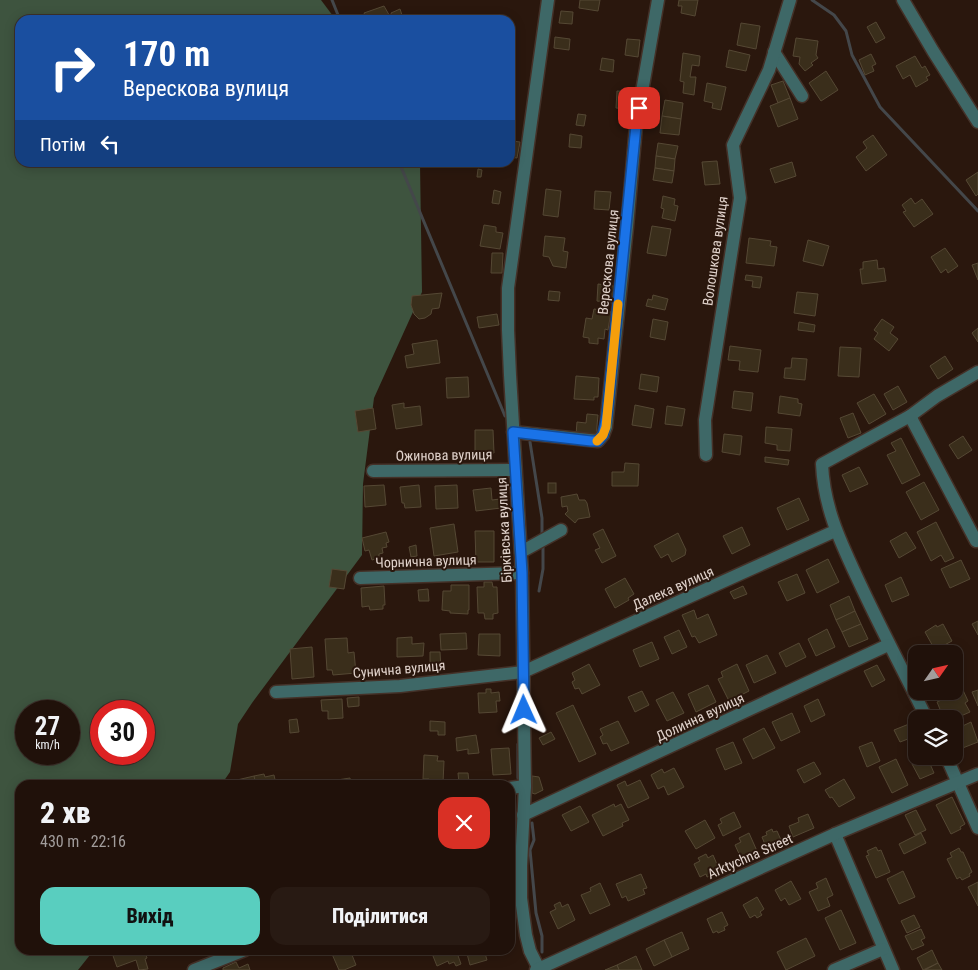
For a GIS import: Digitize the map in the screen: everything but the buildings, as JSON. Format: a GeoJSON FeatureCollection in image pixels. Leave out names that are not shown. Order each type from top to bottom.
{"type":"FeatureCollection","features":[{"type":"Feature","properties":{"kind":"street","name":"Бірківська вулиця"},"geometry":{"type":"LineString","coordinates":[[538,970],[526,935],[515,867],[523,815],[525,786],[522,573],[513,432],[508,288],[548,0]]}},
{"type":"Feature","properties":{"kind":"street","name":"Верескова вулиця"},"geometry":{"type":"LineString","coordinates":[[513,432],[598,441],[606,427],[636,126],[658,0]]}},
{"type":"Feature","properties":{"kind":"street","name":"Волошкова вулиця"},"geometry":{"type":"LineString","coordinates":[[706,455],[705,420],[740,198],[734,145],[769,70],[790,0]]}},
{"type":"Feature","properties":{"kind":"street"},"geometry":{"type":"LineString","coordinates":[[903,0],[978,122]]}},
{"type":"Feature","properties":{"kind":"street"},"geometry":{"type":"LineString","coordinates":[[774,52],[802,96]]}},
{"type":"Feature","properties":{"kind":"street"},"geometry":{"type":"LineString","coordinates":[[922,710],[888,645],[835,531],[823,481],[822,464],[910,416],[937,396],[978,372]]}},
{"type":"Feature","properties":{"kind":"street"},"geometry":{"type":"LineString","coordinates":[[910,416],[976,541]]}},
{"type":"Feature","properties":{"kind":"street","name":"Ожинова вулиця"},"geometry":{"type":"LineString","coordinates":[[373,471],[515,470]]}},
{"type":"Feature","properties":{"kind":"street"},"geometry":{"type":"LineString","coordinates":[[521,552],[561,530]]}},
{"type":"Feature","properties":{"kind":"street","name":"Далека вулиця"},"geometry":{"type":"LineString","coordinates":[[523,672],[835,531]]}},
{"type":"Feature","properties":{"kind":"street","name":"Чорнична вулиця"},"geometry":{"type":"LineString","coordinates":[[360,578],[522,573]]}},
{"type":"Feature","properties":{"kind":"street","name":"Долинна вулиця"},"geometry":{"type":"LineString","coordinates":[[523,815],[888,645]]}},
{"type":"Feature","properties":{"kind":"street","name":"Сунична вулиця"},"geometry":{"type":"LineString","coordinates":[[276,692],[400,686],[523,672]]}},
{"type":"Feature","properties":{"kind":"street"},"geometry":{"type":"LineString","coordinates":[[950,765],[978,828]]}},
{"type":"Feature","properties":{"kind":"street","name":"Arktychna Street"},"geometry":{"type":"LineString","coordinates":[[538,970],[836,834],[978,774]]}},
{"type":"Feature","properties":{"kind":"street"},"geometry":{"type":"LineString","coordinates":[[515,787],[525,786]]}},
{"type":"Feature","properties":{"kind":"street"},"geometry":{"type":"LineString","coordinates":[[836,834],[893,970]]}},
{"type":"Feature","properties":{"kind":"street"},"geometry":{"type":"LineString","coordinates":[[834,970],[883,949]]}},
{"type":"Feature","properties":{"kind":"street"},"geometry":{"type":"LineString","coordinates":[[194,970],[232,955]]}},
{"type":"Feature","properties":{"kind":"green space"},"geometry":{"type":"Polygon","coordinates":[[[0,0],[321,0],[332,15],[15,15],[15,167],[420,167],[422,292],[374,398],[363,484],[362,555],[238,724],[230,772],[224,780],[15,780],[15,955],[90,955],[78,970],[0,970],[0,0]]]}},
{"type":"Feature","properties":{"kind":"waterway"},"geometry":{"type":"LineString","coordinates":[[332,0],[338,15]]}},
{"type":"Feature","properties":{"kind":"waterway"},"geometry":{"type":"LineString","coordinates":[[812,0],[834,15],[846,31],[852,55],[880,107],[978,211]]}},
{"type":"Feature","properties":{"kind":"waterway"},"geometry":{"type":"LineString","coordinates":[[401,167],[505,416]]}},
{"type":"Feature","properties":{"kind":"waterway"},"geometry":{"type":"LineString","coordinates":[[530,442],[542,518],[542,536]]}},
{"type":"Feature","properties":{"kind":"waterway"},"geometry":{"type":"LineString","coordinates":[[539,591],[543,569],[543,545]]}},
{"type":"Feature","properties":{"kind":"waterway"},"geometry":{"type":"LineString","coordinates":[[518,744],[518,778]]}},
{"type":"Feature","properties":{"kind":"waterway"},"geometry":{"type":"LineString","coordinates":[[532,823],[534,840],[530,850],[536,913],[542,936],[542,952]]}},
{"type":"Feature","properties":{"kind":"slow traffic"},"geometry":{"type":"LineString","coordinates":[[597,441],[603,435],[606,427],[618,304]]}},
{"type":"Feature","properties":{"kind":"route"},"geometry":{"type":"LineString","coordinates":[[524,710],[522,573],[513,432],[591,441],[598,441],[603,435],[606,427],[639,108]]}}]}
